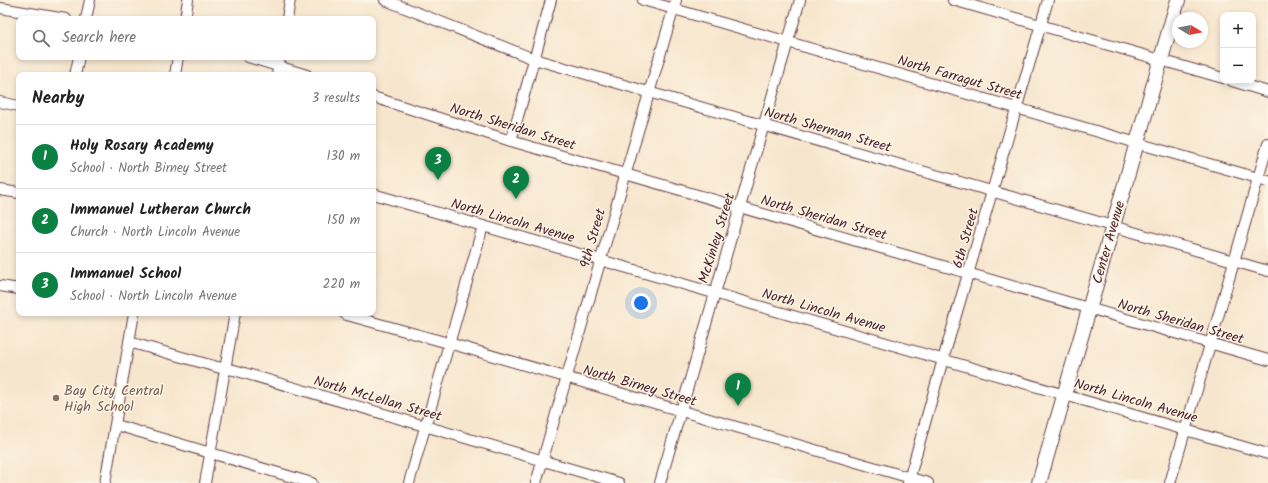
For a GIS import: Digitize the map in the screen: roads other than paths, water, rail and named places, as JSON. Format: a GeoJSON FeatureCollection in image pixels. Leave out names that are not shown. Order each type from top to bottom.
{"type":"FeatureCollection","features":[{"type":"Feature","properties":{"kind":"highway","name":"Center Avenue"},"geometry":{"type":"LineString","coordinates":[[1039,483],[1178,0]]}},
{"type":"Feature","properties":{"kind":"street"},"geometry":{"type":"LineString","coordinates":[[87,16],[90,0]]}},
{"type":"Feature","properties":{"kind":"street"},"geometry":{"type":"LineString","coordinates":[[185,16],[188,0]]}},
{"type":"Feature","properties":{"kind":"street"},"geometry":{"type":"LineString","coordinates":[[287,16],[290,0]]}},
{"type":"Feature","properties":{"kind":"street","name":"North Sherman Street"},"geometry":{"type":"LineString","coordinates":[[385,0],[534,59],[1268,271]]}},
{"type":"Feature","properties":{"kind":"street"},"geometry":{"type":"LineString","coordinates":[[510,141],[551,0]]}},
{"type":"Feature","properties":{"kind":"street","name":"North Farragut Street"},"geometry":{"type":"LineString","coordinates":[[643,0],[674,4],[788,41],[1268,181]]}},
{"type":"Feature","properties":{"kind":"street","name":"McKinley Street"},"geometry":{"type":"LineString","coordinates":[[660,483],[800,0]]}},
{"type":"Feature","properties":{"kind":"street"},"geometry":{"type":"LineString","coordinates":[[953,0],[1220,77]]}},
{"type":"Feature","properties":{"kind":"street","name":"6th Street"},"geometry":{"type":"LineString","coordinates":[[909,480],[1048,0]]}},
{"type":"Feature","properties":{"kind":"street","name":"9th Street"},"geometry":{"type":"LineString","coordinates":[[536,483],[674,4]]}},
{"type":"Feature","properties":{"kind":"street"},"geometry":{"type":"LineString","coordinates":[[0,8],[48,16]]}},
{"type":"Feature","properties":{"kind":"street"},"geometry":{"type":"LineString","coordinates":[[76,72],[78,60]]}},
{"type":"Feature","properties":{"kind":"street"},"geometry":{"type":"LineString","coordinates":[[176,72],[178,60]]}},
{"type":"Feature","properties":{"kind":"street"},"geometry":{"type":"LineString","coordinates":[[258,60],[298,72]]}},
{"type":"Feature","properties":{"kind":"street"},"geometry":{"type":"LineString","coordinates":[[1242,84],[1268,92]]}},
{"type":"Feature","properties":{"kind":"street","name":"North Sheridan Street"},"geometry":{"type":"LineString","coordinates":[[376,97],[510,141],[1268,360]]}},
{"type":"Feature","properties":{"kind":"street"},"geometry":{"type":"LineString","coordinates":[[0,102],[16,105]]}},
{"type":"Feature","properties":{"kind":"street"},"geometry":{"type":"LineString","coordinates":[[1170,483],[1268,144]]}},
{"type":"Feature","properties":{"kind":"street"},"geometry":{"type":"LineString","coordinates":[[0,190],[16,193]]}},
{"type":"Feature","properties":{"kind":"street","name":"North Lincoln Avenue"},"geometry":{"type":"LineString","coordinates":[[376,195],[1268,454]]}},
{"type":"Feature","properties":{"kind":"street"},"geometry":{"type":"LineString","coordinates":[[409,483],[483,226]]}},
{"type":"Feature","properties":{"kind":"street"},"geometry":{"type":"LineString","coordinates":[[0,286],[16,289]]}},
{"type":"Feature","properties":{"kind":"street"},"geometry":{"type":"LineString","coordinates":[[106,483],[133,316]]}},
{"type":"Feature","properties":{"kind":"street"},"geometry":{"type":"LineString","coordinates":[[205,483],[235,316]]}},
{"type":"Feature","properties":{"kind":"street","name":"North Birney Street"},"geometry":{"type":"LineString","coordinates":[[351,316],[567,378],[909,480],[928,483]]}},
{"type":"Feature","properties":{"kind":"street","name":"North McLellan Street"},"geometry":{"type":"LineString","coordinates":[[129,342],[234,370],[619,483]]}},
{"type":"Feature","properties":{"kind":"street"},"geometry":{"type":"LineString","coordinates":[[116,425],[312,483]]}},
{"type":"Feature","properties":{"kind":"place","name":"Immanuel School"},"geometry":{"type":"Point","coordinates":[438,180]}},
{"type":"Feature","properties":{"kind":"place","name":"Immanuel Lutheran Church"},"geometry":{"type":"Point","coordinates":[516,199]}},
{"type":"Feature","properties":{"kind":"place","name":"Bay City Central High School"},"geometry":{"type":"Point","coordinates":[56,398]}},
{"type":"Feature","properties":{"kind":"place","name":"Holy Rosary Academy"},"geometry":{"type":"Point","coordinates":[738,406]}}]}
